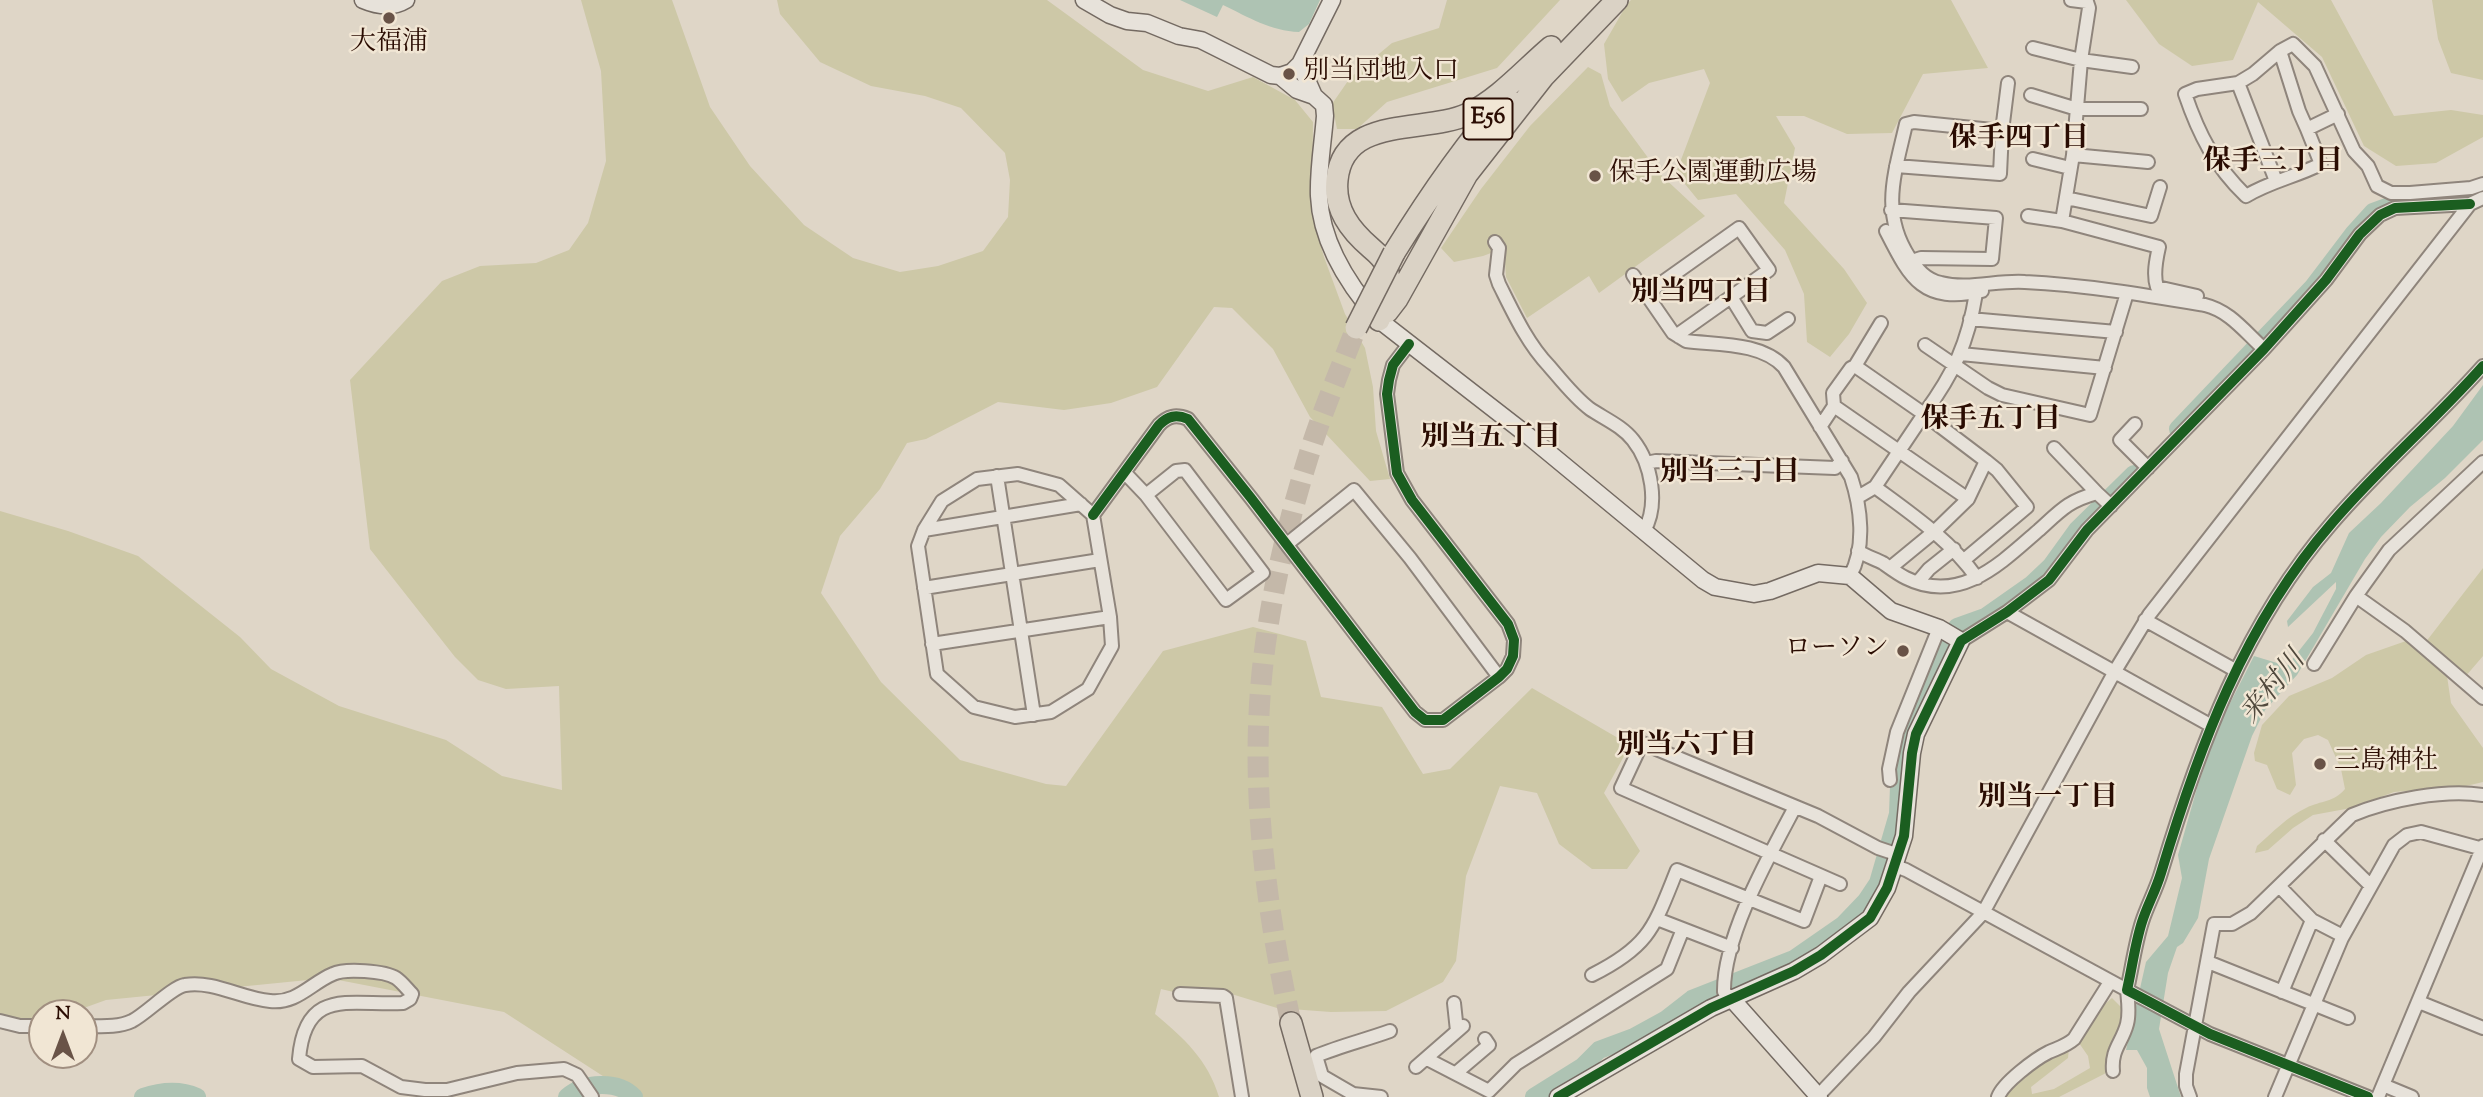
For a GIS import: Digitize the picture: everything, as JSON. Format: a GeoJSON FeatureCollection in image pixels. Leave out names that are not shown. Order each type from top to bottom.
{"type":"FeatureCollection","features":[{"type":"Feature","properties":{"kind":"highway","name":"E56"},"geometry":{"type":"LineString","coordinates":[[1356,328],[1394,253],[1429,196],[1469,142],[1551,47],[1601,0]]}},
{"type":"Feature","properties":{"kind":"highway"},"geometry":{"type":"LineString","coordinates":[[1380,320],[1397,299],[1467,174],[1543,77],[1617,0]]}},
{"type":"Feature","properties":{"kind":"highway"},"geometry":{"type":"LineString","coordinates":[[1380,320],[1389,281],[1387,266],[1379,255],[1354,234],[1340,211],[1336,193],[1337,176],[1344,158],[1354,145],[1372,134],[1391,128],[1446,122],[1470,113],[1497,94],[1551,47]]}},
{"type":"Feature","properties":{"kind":"highway"},"geometry":{"type":"LineString","coordinates":[[1291,1023],[1312,1097]]}},
{"type":"Feature","properties":{"kind":"street"},"geometry":{"type":"LineString","coordinates":[[363,0],[383,6],[403,3],[406,0]]}},
{"type":"Feature","properties":{"kind":"street"},"geometry":{"type":"LineString","coordinates":[[1084,0],[1127,21],[1147,23],[1179,36],[1201,40],[1246,64],[1280,76],[1292,72],[1300,64],[1332,0]]}},
{"type":"Feature","properties":{"kind":"street"},"geometry":{"type":"LineString","coordinates":[[2062,221],[2089,8],[2087,2],[2071,0]]}},
{"type":"Feature","properties":{"kind":"street"},"geometry":{"type":"LineString","coordinates":[[2280,51],[2299,111],[2321,164],[2291,178],[2276,180],[2246,196],[2214,161],[2185,94],[2197,89],[2238,83],[2253,75],[2280,51],[2293,44],[2315,66],[2354,151],[2368,166],[2377,186],[2391,193],[2448,191],[2483,184]]}},
{"type":"Feature","properties":{"kind":"street"},"geometry":{"type":"LineString","coordinates":[[2034,48],[2081,60],[2132,67]]}},
{"type":"Feature","properties":{"kind":"street"},"geometry":{"type":"LineString","coordinates":[[1300,64],[1314,96]]}},
{"type":"Feature","properties":{"kind":"street"},"geometry":{"type":"LineString","coordinates":[[1280,76],[1297,90],[1314,96],[1324,105],[1319,196],[1326,235],[1360,298],[1380,320],[1703,580],[1734,592],[1754,593],[1770,591],[1818,573],[1850,576],[1891,611],[1950,634]]}},
{"type":"Feature","properties":{"kind":"street"},"geometry":{"type":"LineString","coordinates":[[1896,166],[2000,174],[2008,83]]}},
{"type":"Feature","properties":{"kind":"street"},"geometry":{"type":"LineString","coordinates":[[2238,83],[2276,180]]}},
{"type":"Feature","properties":{"kind":"street"},"geometry":{"type":"LineString","coordinates":[[2031,95],[2077,109],[2141,109]]}},
{"type":"Feature","properties":{"kind":"street"},"geometry":{"type":"LineString","coordinates":[[2307,129],[2338,114]]}},
{"type":"Feature","properties":{"kind":"street"},"geometry":{"type":"LineString","coordinates":[[2002,131],[1914,122],[1906,124],[1896,166],[1891,210],[1895,231],[1919,271],[1939,283],[1973,285],[2001,281],[2064,285],[2216,308],[2260,345]]}},
{"type":"Feature","properties":{"kind":"street"},"geometry":{"type":"LineString","coordinates":[[2033,159],[2148,162]]}},
{"type":"Feature","properties":{"kind":"street"},"geometry":{"type":"LineString","coordinates":[[2066,198],[2151,216],[2160,187]]}},
{"type":"Feature","properties":{"kind":"street"},"geometry":{"type":"LineString","coordinates":[[1890,780],[1889,769],[1897,732],[1950,634],[2007,612],[2049,580],[2087,530],[2105,500],[2145,464],[2326,280],[2355,240],[2380,215],[2395,208],[2470,204],[2483,198]]}},
{"type":"Feature","properties":{"kind":"street"},"geometry":{"type":"LineString","coordinates":[[1795,807],[1749,899],[1724,977],[1728,995],[1819,1096],[1983,912],[2145,620],[2470,204]]}},
{"type":"Feature","properties":{"kind":"street"},"geometry":{"type":"LineString","coordinates":[[1891,210],[1996,218],[1992,259],[1921,258],[1912,261]]}},
{"type":"Feature","properties":{"kind":"street"},"geometry":{"type":"LineString","coordinates":[[2028,216],[2062,221],[2159,247],[2155,283],[2157,287],[2213,299],[2216,308]]}},
{"type":"Feature","properties":{"kind":"street"},"geometry":{"type":"LineString","coordinates":[[1646,294],[1739,228],[1769,270],[1680,333],[1679,337]]}},
{"type":"Feature","properties":{"kind":"street"},"geometry":{"type":"LineString","coordinates":[[1886,231],[1906,267],[1923,287],[1952,294],[1976,293],[2001,281]]}},
{"type":"Feature","properties":{"kind":"street"},"geometry":{"type":"LineString","coordinates":[[1495,242],[1499,248],[1496,275],[1499,284],[1536,351],[1587,406],[1618,426],[1633,440],[1646,463],[1650,480],[1651,519],[1644,531]]}},
{"type":"Feature","properties":{"kind":"street"},"geometry":{"type":"LineString","coordinates":[[1633,275],[1673,333],[1679,337],[1686,341],[1763,351],[1775,357],[1784,367],[1842,461],[1858,497],[1858,551],[1850,576]]}},
{"type":"Feature","properties":{"kind":"street"},"geometry":{"type":"LineString","coordinates":[[1858,497],[1875,487],[1959,359],[1976,293]]}},
{"type":"Feature","properties":{"kind":"street"},"geometry":{"type":"LineString","coordinates":[[1959,359],[1988,388],[2002,395],[2090,415],[2127,293]]}},
{"type":"Feature","properties":{"kind":"street"},"geometry":{"type":"LineString","coordinates":[[1731,297],[1752,331],[1767,333],[1788,319]]}},
{"type":"Feature","properties":{"kind":"street"},"geometry":{"type":"LineString","coordinates":[[1970,319],[2116,332]]}},
{"type":"Feature","properties":{"kind":"street"},"geometry":{"type":"LineString","coordinates":[[1820,427],[1834,406],[1833,393],[1855,366],[1881,323]]}},
{"type":"Feature","properties":{"kind":"street"},"geometry":{"type":"LineString","coordinates":[[1093,515],[1165,419],[1173,416],[1188,418],[1415,712],[1425,720],[1443,720],[1507,669],[1513,656],[1514,640],[1508,624],[1412,500],[1397,473],[1387,394],[1393,365],[1409,344]]}},
{"type":"Feature","properties":{"kind":"street"},"geometry":{"type":"LineString","coordinates":[[1925,345],[1959,359],[2105,368]]}},
{"type":"Feature","properties":{"kind":"street"},"geometry":{"type":"LineString","coordinates":[[1855,366],[1997,470],[2027,507],[1964,560]]}},
{"type":"Feature","properties":{"kind":"street"},"geometry":{"type":"LineString","coordinates":[[2113,1071],[2112,1056],[2127,1025],[2142,923],[2156,888],[2185,793],[2210,725],[2235,670],[2264,615],[2332,523],[2483,366]]}},
{"type":"Feature","properties":{"kind":"street"},"geometry":{"type":"LineString","coordinates":[[1834,406],[1968,499]]}},
{"type":"Feature","properties":{"kind":"street"},"geometry":{"type":"LineString","coordinates":[[2135,424],[2120,440],[2145,464]]}},
{"type":"Feature","properties":{"kind":"street"},"geometry":{"type":"LineString","coordinates":[[2054,448],[2105,500]]}},
{"type":"Feature","properties":{"kind":"street"},"geometry":{"type":"LineString","coordinates":[[1646,463],[1656,461],[1835,468],[1842,461]]}},
{"type":"Feature","properties":{"kind":"street"},"geometry":{"type":"LineString","coordinates":[[1890,568],[1935,531],[1968,499],[1986,461]]}},
{"type":"Feature","properties":{"kind":"street"},"geometry":{"type":"LineString","coordinates":[[2314,664],[2356,596],[2389,551],[2483,462]]}},
{"type":"Feature","properties":{"kind":"street"},"geometry":{"type":"LineString","coordinates":[[1125,473],[1146,495],[1226,600],[1262,573],[1185,470],[1176,471],[1146,495]]}},
{"type":"Feature","properties":{"kind":"street"},"geometry":{"type":"LineString","coordinates":[[1018,474],[1059,485],[1082,504],[1093,515],[1110,617],[1112,646],[1088,689],[1051,712],[1015,717],[974,707],[937,674],[918,546],[924,530],[942,501],[977,479],[1018,474]]}},
{"type":"Feature","properties":{"kind":"street"},"geometry":{"type":"LineString","coordinates":[[997,476],[1034,715]]}},
{"type":"Feature","properties":{"kind":"street"},"geometry":{"type":"LineString","coordinates":[[1875,487],[1935,531],[1964,560],[1977,578]]}},
{"type":"Feature","properties":{"kind":"street"},"geometry":{"type":"LineString","coordinates":[[1287,544],[1354,490],[1410,558],[1499,677]]}},
{"type":"Feature","properties":{"kind":"street"},"geometry":{"type":"LineString","coordinates":[[1858,551],[1918,582],[1946,586],[1963,584],[2001,563],[2074,499],[2105,500]]}},
{"type":"Feature","properties":{"kind":"street"},"geometry":{"type":"LineString","coordinates":[[924,530],[1082,504]]}},
{"type":"Feature","properties":{"kind":"street"},"geometry":{"type":"LineString","coordinates":[[1918,582],[1929,569],[1954,549]]}},
{"type":"Feature","properties":{"kind":"street"},"geometry":{"type":"LineString","coordinates":[[923,588],[1100,560]]}},
{"type":"Feature","properties":{"kind":"street"},"geometry":{"type":"LineString","coordinates":[[2356,596],[2405,631],[2483,698]]}},
{"type":"Feature","properties":{"kind":"street"},"geometry":{"type":"LineString","coordinates":[[2007,612],[2210,725]]}},
{"type":"Feature","properties":{"kind":"street"},"geometry":{"type":"LineString","coordinates":[[932,645],[1110,617]]}},
{"type":"Feature","properties":{"kind":"street"},"geometry":{"type":"LineString","coordinates":[[2145,620],[2235,670]]}},
{"type":"Feature","properties":{"kind":"street"},"geometry":{"type":"LineString","coordinates":[[1558,1097],[1728,995],[1794,971],[1854,932],[1870,918],[1881,901],[1908,815],[1912,753],[1916,734],[1950,634]]}},
{"type":"Feature","properties":{"kind":"street"},"geometry":{"type":"LineString","coordinates":[[1840,884],[1621,788],[1642,743],[1795,807],[1878,848],[1895,858],[1906,870],[2210,1034],[2368,1097]]}},
{"type":"Feature","properties":{"kind":"street"},"geometry":{"type":"LineString","coordinates":[[2191,1097],[2186,1086],[2186,1074],[2192,1024],[2208,962],[2214,924],[2232,924],[2251,913],[2346,818],[2373,806],[2400,800],[2483,794]]}},
{"type":"Feature","properties":{"kind":"street"},"geometry":{"type":"LineString","coordinates":[[2275,1097],[2343,936],[2394,845],[2407,835],[2421,832],[2483,848],[2381,1091],[2412,1097]]}},
{"type":"Feature","properties":{"kind":"street"},"geometry":{"type":"LineString","coordinates":[[2324,840],[2371,886]]}},
{"type":"Feature","properties":{"kind":"street"},"geometry":{"type":"LineString","coordinates":[[1592,975],[1618,962],[1642,942],[1657,919],[1677,870],[1804,921],[1822,876]]}},
{"type":"Feature","properties":{"kind":"street"},"geometry":{"type":"LineString","coordinates":[[2280,886],[2312,920],[2343,936]]}},
{"type":"Feature","properties":{"kind":"street"},"geometry":{"type":"LineString","coordinates":[[1657,919],[1732,948]]}},
{"type":"Feature","properties":{"kind":"street"},"geometry":{"type":"LineString","coordinates":[[2282,992],[2312,920]]}},
{"type":"Feature","properties":{"kind":"street"},"geometry":{"type":"LineString","coordinates":[[1454,1003],[1460,1028],[1422,1063],[1456,1073],[1485,1094],[1516,1064],[1667,969],[1683,929]]}},
{"type":"Feature","properties":{"kind":"street"},"geometry":{"type":"LineString","coordinates":[[2208,962],[2348,1018]]}},
{"type":"Feature","properties":{"kind":"street"},"geometry":{"type":"LineString","coordinates":[[98,1026],[131,1022],[184,985],[205,986],[270,1002],[302,994],[334,973],[352,970],[396,978],[412,994],[410,999],[403,1003],[333,1003],[322,1008],[313,1016],[300,1047],[299,1059],[313,1067],[362,1066],[401,1087],[425,1090],[447,1090],[517,1073],[554,1068],[565,1069],[577,1075],[588,1091]]}},
{"type":"Feature","properties":{"kind":"street"},"geometry":{"type":"LineString","coordinates":[[1998,1097],[2003,1086],[2046,1054],[2074,1039],[2110,982]]}},
{"type":"Feature","properties":{"kind":"street"},"geometry":{"type":"LineString","coordinates":[[1180,994],[1226,998],[1242,1097]]}},
{"type":"Feature","properties":{"kind":"street"},"geometry":{"type":"LineString","coordinates":[[2419,1002],[2483,1028]]}},
{"type":"Feature","properties":{"kind":"street"},"geometry":{"type":"LineString","coordinates":[[0,1021],[28,1026]]}},
{"type":"Feature","properties":{"kind":"street"},"geometry":{"type":"LineString","coordinates":[[1381,1097],[1353,1094],[1322,1076],[1316,1056],[1341,1045],[1390,1031]]}},
{"type":"Feature","properties":{"kind":"street"},"geometry":{"type":"LineString","coordinates":[[1456,1073],[1489,1045],[1485,1039]]}},
{"type":"Feature","properties":{"kind":"shaded area"},"geometry":{"type":"Polygon","coordinates":[[[581,0],[672,0],[710,107],[750,166],[804,225],[853,258],[900,272],[938,266],[983,251],[1008,217],[1010,180],[1005,153],[961,108],[925,96],[871,86],[820,62],[780,14],[777,0],[1047,0],[1143,70],[1208,91],[1253,77],[1295,100],[1313,122],[1312,213],[1324,257],[1345,314],[1365,348],[1373,387],[1376,431],[1390,479],[1370,481],[1310,417],[1273,349],[1232,308],[1214,307],[1157,387],[1111,403],[1064,410],[998,402],[926,439],[907,443],[880,489],[840,536],[821,593],[881,682],[960,760],[1046,784],[1066,786],[1163,651],[1253,627],[1306,641],[1321,697],[1382,707],[1423,774],[1450,769],[1532,688],[1630,745],[1604,793],[1640,851],[1627,869],[1592,869],[1559,844],[1537,793],[1500,786],[1466,876],[1456,961],[1443,982],[1386,1011],[1331,1012],[1277,1008],[1225,992],[1182,994],[1161,989],[1155,1014],[1176,1032],[1202,1061],[1219,1097],[639,1097],[504,1012],[328,978],[98,1003],[98,999],[28,999],[28,1021],[0,1021],[0,511],[138,556],[240,637],[271,669],[339,706],[446,740],[502,776],[562,790],[559,686],[506,689],[478,680],[455,657],[370,549],[350,380],[442,281],[480,266],[536,263],[569,250],[588,223],[606,161],[601,71],[581,0]]]}},
{"type":"Feature","properties":{"kind":"shaded area"},"geometry":{"type":"Polygon","coordinates":[[[1447,0],[1560,0],[1497,68],[1387,102],[1357,129],[1337,129],[1332,104],[1350,78],[1392,43],[1439,28],[1447,0]]]}},
{"type":"Feature","properties":{"kind":"shaded area"},"geometry":{"type":"Polygon","coordinates":[[[1631,0],[1951,0],[1988,68],[1923,74],[1892,133],[1847,134],[1804,116],[1776,116],[1795,148],[1784,203],[1844,269],[1867,303],[1849,334],[1830,357],[1807,342],[1804,294],[1785,250],[1736,194],[1698,200],[1676,173],[1710,83],[1704,69],[1649,83],[1622,102],[1608,79],[1604,44],[1631,0]]]}},
{"type":"Feature","properties":{"kind":"shaded area"},"geometry":{"type":"Polygon","coordinates":[[[2126,0],[2331,0],[2394,116],[2451,110],[2483,115],[2483,137],[2436,163],[2396,166],[2364,146],[2322,57],[2258,2],[2233,60],[2192,66],[2159,44],[2126,0]]]}},
{"type":"Feature","properties":{"kind":"shaded area"},"geometry":{"type":"Polygon","coordinates":[[[2432,0],[2483,0],[2483,80],[2451,73],[2438,39],[2432,0]]]}},
{"type":"Feature","properties":{"kind":"shaded area"},"geometry":{"type":"Polygon","coordinates":[[[1588,67],[1601,74],[1610,106],[1660,174],[1705,216],[1599,293],[1589,276],[1527,318],[1506,277],[1504,248],[1454,262],[1441,248],[1481,189],[1530,126],[1588,67]]]}},
{"type":"Feature","properties":{"kind":"shaded area"},"geometry":{"type":"Polygon","coordinates":[[[2483,568],[2483,656],[2465,677],[2425,643],[2483,568]]]}},
{"type":"Feature","properties":{"kind":"shaded area"},"geometry":{"type":"Polygon","coordinates":[[[2406,641],[2430,658],[2447,676],[2451,703],[2483,748],[2483,782],[2394,792],[2351,808],[2313,815],[2268,850],[2255,853],[2257,846],[2293,815],[2332,799],[2345,789],[2341,769],[2328,740],[2318,735],[2304,739],[2292,753],[2296,785],[2290,795],[2277,789],[2267,765],[2255,761],[2254,753],[2262,725],[2289,696],[2332,678],[2366,655],[2406,641]]]}},
{"type":"Feature","properties":{"kind":"shaded area"},"geometry":{"type":"Polygon","coordinates":[[[2112,998],[2123,1009],[2124,1022],[2108,1072],[2059,1097],[2006,1097],[2005,1095],[2050,1056],[2069,1048],[2068,1058],[2031,1087],[2032,1094],[2054,1089],[2090,1068],[2088,1056],[2079,1043],[2094,1013],[2112,998]]]}},
{"type":"Feature","properties":{"kind":"water"},"geometry":{"type":"Polygon","coordinates":[[[1180,0],[1320,0],[1309,24],[1299,32],[1269,26],[1223,5],[1217,17],[1180,0]]]}},
{"type":"Feature","properties":{"kind":"water","name":"来村川"},"geometry":{"type":"Polygon","coordinates":[[[2483,385],[2483,440],[2381,537],[2365,559],[2297,675],[2265,710],[2252,736],[2209,859],[2198,918],[2183,943],[2177,947],[2168,973],[2159,1029],[2181,1097],[2150,1097],[2147,1068],[2137,1050],[2126,1050],[2146,962],[2168,936],[2182,878],[2178,855],[2219,725],[2254,656],[2287,666],[2313,633],[2336,589],[2336,582],[2288,627],[2287,621],[2313,587],[2331,573],[2349,533],[2453,426],[2483,385]]]}},
{"type":"Feature","properties":{"kind":"waterway"},"geometry":{"type":"LineString","coordinates":[[2178,429],[2313,287],[2373,212],[2392,205],[2454,198],[2483,189]]}},
{"type":"Feature","properties":{"kind":"waterway"},"geometry":{"type":"LineString","coordinates":[[1534,1097],[1582,1067],[1599,1050],[1634,1037],[1665,1020],[1692,999],[1794,959],[1843,925],[1866,901],[1878,883],[1898,814],[1900,758],[1906,732],[1941,653],[1957,627],[1985,617],[2032,584],[2051,566],[2077,530],[2134,474]]}},
{"type":"Feature","properties":{"kind":"waterway"},"geometry":{"type":"LineString","coordinates":[[567,1097],[582,1088],[601,1085],[619,1088],[634,1097]]}},
{"type":"Feature","properties":{"kind":"waterway"},"geometry":{"type":"LineString","coordinates":[[143,1097],[170,1092],[197,1097]]}},
{"type":"Feature","properties":{"kind":"tunnel"},"geometry":{"type":"LineString","coordinates":[[1291,1023],[1273,926],[1261,829],[1258,780],[1261,682],[1271,610],[1291,517],[1316,433],[1356,328]]}},
{"type":"Feature","properties":{"kind":"cycle path"},"geometry":{"type":"LineString","coordinates":[[1558,1097],[1711,1008],[1794,971],[1821,955],[1870,918],[1887,888],[1904,836],[1916,734],[1961,641],[2007,612],[2049,580],[2087,530],[2264,349],[2326,280],[2360,234],[2380,215],[2395,208],[2470,204]]}},
{"type":"Feature","properties":{"kind":"cycle path"},"geometry":{"type":"LineString","coordinates":[[1093,515],[1159,425],[1172,417],[1188,419],[1415,712],[1425,720],[1443,720],[1507,669],[1513,656],[1514,640],[1508,624],[1412,500],[1397,473],[1387,394],[1393,365],[1409,344]]}},
{"type":"Feature","properties":{"kind":"cycle path"},"geometry":{"type":"LineString","coordinates":[[2368,1097],[2210,1034],[2127,990],[2142,922],[2159,879],[2191,779],[2249,645],[2301,562],[2332,523],[2483,366]]}},
{"type":"Feature","properties":{"kind":"place","name":"大福浦"},"geometry":{"type":"Point","coordinates":[389,18]}},
{"type":"Feature","properties":{"kind":"place","name":"別当団地入口"},"geometry":{"type":"Point","coordinates":[1289,74]}},
{"type":"Feature","properties":{"kind":"place","name":"保手公園運動広場"},"geometry":{"type":"Point","coordinates":[1595,176]}},
{"type":"Feature","properties":{"kind":"place","name":"ローソン"},"geometry":{"type":"Point","coordinates":[1903,651]}},
{"type":"Feature","properties":{"kind":"place","name":"三島神社"},"geometry":{"type":"Point","coordinates":[2320,764]}},
{"type":"Feature","properties":{"kind":"district","name":"保手四丁目"},"geometry":{"type":"Point","coordinates":[2019,141]}},
{"type":"Feature","properties":{"kind":"district","name":"保手三丁目"},"geometry":{"type":"Point","coordinates":[2273,164]}},
{"type":"Feature","properties":{"kind":"district","name":"別当四丁目"},"geometry":{"type":"Point","coordinates":[1701,295]}},
{"type":"Feature","properties":{"kind":"district","name":"保手五丁目"},"geometry":{"type":"Point","coordinates":[1991,422]}},
{"type":"Feature","properties":{"kind":"district","name":"別当五丁目"},"geometry":{"type":"Point","coordinates":[1491,440]}},
{"type":"Feature","properties":{"kind":"district","name":"別当三丁目"},"geometry":{"type":"Point","coordinates":[1730,475]}},
{"type":"Feature","properties":{"kind":"district","name":"別当六丁目"},"geometry":{"type":"Point","coordinates":[1687,748]}},
{"type":"Feature","properties":{"kind":"district","name":"別当一丁目"},"geometry":{"type":"Point","coordinates":[2048,800]}}]}
